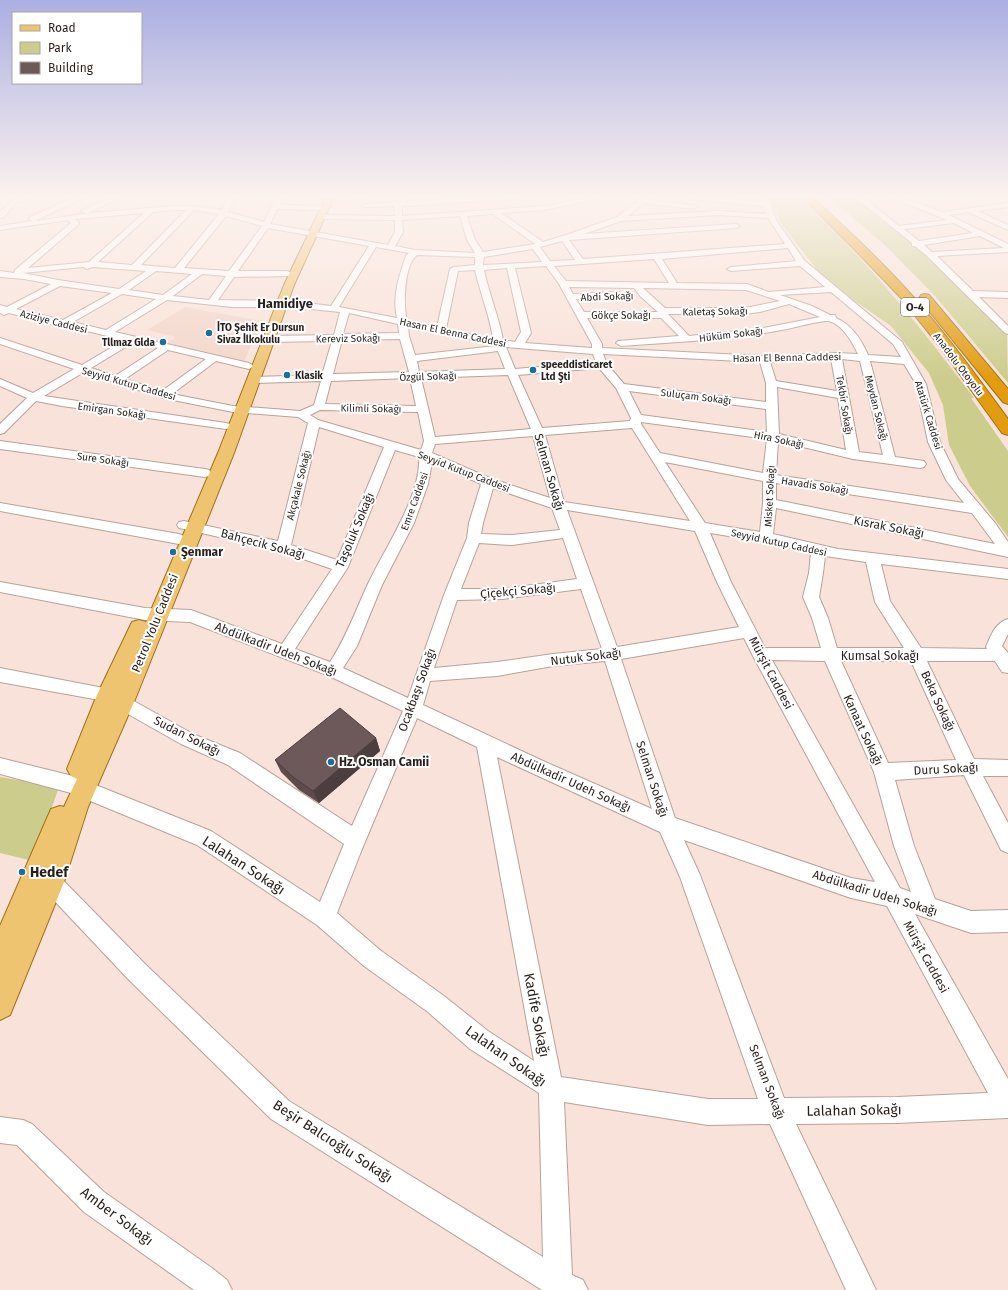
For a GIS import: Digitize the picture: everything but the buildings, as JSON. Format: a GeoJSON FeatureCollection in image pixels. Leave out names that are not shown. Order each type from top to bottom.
{"type":"FeatureCollection","features":[{"type":"Feature","properties":{"kind":"highway","name":"Anadolu Otoyolu"},"geometry":{"type":"LineString","coordinates":[[869,257],[903,294],[945,345],[1008,430]]}},
{"type":"Feature","properties":{"kind":"highway","name":"Anadolu Otoyolu"},"geometry":{"type":"LineString","coordinates":[[916,288],[946,321],[1008,398]]}},
{"type":"Feature","properties":{"kind":"main road","name":"Petrol Yolu Caddesi"},"geometry":{"type":"LineString","coordinates":[[251,373],[268,339],[287,274],[296,257]]}},
{"type":"Feature","properties":{"kind":"main road","name":"Petrol Yolu Caddesi"},"geometry":{"type":"LineString","coordinates":[[186,530],[226,453],[237,409],[279,304],[300,257]]}},
{"type":"Feature","properties":{"kind":"main road","name":"Petrol Yolu Caddesi"},"geometry":{"type":"LineString","coordinates":[[0,1005],[42,883],[76,807],[78,787],[186,530],[205,473],[226,426],[237,409]]}},
{"type":"Feature","properties":{"kind":"main road","name":"Petrol Yolu Caddesi"},"geometry":{"type":"LineString","coordinates":[[0,957],[42,883]]}},
{"type":"Feature","properties":{"kind":"street"},"geometry":{"type":"LineString","coordinates":[[17,274],[36,257]]}},
{"type":"Feature","properties":{"kind":"street"},"geometry":{"type":"LineString","coordinates":[[3,311],[59,283],[92,264],[99,257]]}},
{"type":"Feature","properties":{"kind":"street"},"geometry":{"type":"LineString","coordinates":[[134,268],[144,257]]}},
{"type":"Feature","properties":{"kind":"street"},"geometry":{"type":"LineString","coordinates":[[178,270],[188,257]]}},
{"type":"Feature","properties":{"kind":"street"},"geometry":{"type":"LineString","coordinates":[[212,302],[244,257]]}},
{"type":"Feature","properties":{"kind":"street"},"geometry":{"type":"LineString","coordinates":[[334,308],[366,257]]}},
{"type":"Feature","properties":{"kind":"street"},"geometry":{"type":"LineString","coordinates":[[410,257],[402,279],[400,291],[400,311],[403,322],[404,336],[411,358],[430,441]]}},
{"type":"Feature","properties":{"kind":"street"},"geometry":{"type":"LineString","coordinates":[[465,257],[511,267],[581,262],[616,265],[664,257]]}},
{"type":"Feature","properties":{"kind":"street"},"geometry":{"type":"LineString","coordinates":[[441,330],[454,269],[491,257]]}},
{"type":"Feature","properties":{"kind":"street","name":"Mürşit Caddesi"},"geometry":{"type":"LineString","coordinates":[[545,257],[571,297],[597,348],[602,364],[621,387],[636,421],[655,456],[700,526],[724,582],[760,654],[1008,1105]]}},
{"type":"Feature","properties":{"kind":"street"},"geometry":{"type":"LineString","coordinates":[[579,257],[581,262]]}},
{"type":"Feature","properties":{"kind":"street"},"geometry":{"type":"LineString","coordinates":[[610,257],[627,285]]}},
{"type":"Feature","properties":{"kind":"street"},"geometry":{"type":"LineString","coordinates":[[718,257],[747,287]]}},
{"type":"Feature","properties":{"kind":"street","name":"Atatürk Caddesi"},"geometry":{"type":"LineString","coordinates":[[798,257],[802,263],[897,342],[921,384],[934,442],[952,480],[1008,552]]}},
{"type":"Feature","properties":{"kind":"street"},"geometry":{"type":"LineString","coordinates":[[933,257],[1007,329]]}},
{"type":"Feature","properties":{"kind":"street"},"geometry":{"type":"LineString","coordinates":[[657,258],[674,286]]}},
{"type":"Feature","properties":{"kind":"street","name":"Selman Sokağı"},"geometry":{"type":"LineString","coordinates":[[480,260],[488,304],[496,326],[506,345],[513,372],[538,432],[558,505],[612,654],[667,825],[690,875],[771,1099],[861,1290]]}},
{"type":"Feature","properties":{"kind":"street"},"geometry":{"type":"LineString","coordinates":[[726,265],[802,263]]}},
{"type":"Feature","properties":{"kind":"street"},"geometry":{"type":"LineString","coordinates":[[17,274],[84,264],[232,274],[287,274]]}},
{"type":"Feature","properties":{"kind":"street"},"geometry":{"type":"LineString","coordinates":[[411,358],[506,345],[522,337],[526,333],[511,267]]}},
{"type":"Feature","properties":{"kind":"street"},"geometry":{"type":"LineString","coordinates":[[63,324],[120,292],[154,269]]}},
{"type":"Feature","properties":{"kind":"street"},"geometry":{"type":"LineString","coordinates":[[107,334],[166,297],[200,272]]}},
{"type":"Feature","properties":{"kind":"street","name":"Hasan El Benna Caddesi"},"geometry":{"type":"LineString","coordinates":[[2,277],[17,274],[59,283],[120,292],[212,302],[279,304],[334,308],[506,345],[558,349],[597,348],[764,359],[836,356],[909,361]]}},
{"type":"Feature","properties":{"kind":"street"},"geometry":{"type":"LineString","coordinates":[[563,284],[747,287],[769,293],[833,288]]}},
{"type":"Feature","properties":{"kind":"street"},"geometry":{"type":"LineString","coordinates":[[637,286],[687,339]]}},
{"type":"Feature","properties":{"kind":"street","name":"Meydan Sokağı"},"geometry":{"type":"LineString","coordinates":[[769,293],[809,308],[842,324],[858,341],[864,357],[890,460]]}},
{"type":"Feature","properties":{"kind":"street","name":"Abdi Sokağı"},"geometry":{"type":"LineString","coordinates":[[571,297],[643,294]]}},
{"type":"Feature","properties":{"kind":"street"},"geometry":{"type":"LineString","coordinates":[[970,294],[1008,295]]}},
{"type":"Feature","properties":{"kind":"street","name":"Kaletaş Sokağı"},"geometry":{"type":"LineString","coordinates":[[663,313],[745,311],[760,309],[790,301]]}},
{"type":"Feature","properties":{"kind":"street"},"geometry":{"type":"LineString","coordinates":[[300,414],[319,407],[339,338],[345,310]]}},
{"type":"Feature","properties":{"kind":"street","name":"Aziziye Caddesi"},"geometry":{"type":"LineString","coordinates":[[3,311],[107,334],[134,338],[214,358],[251,373]]}},
{"type":"Feature","properties":{"kind":"street","name":"Gökçe Sokağı"},"geometry":{"type":"LineString","coordinates":[[580,316],[663,313]]}},
{"type":"Feature","properties":{"kind":"street","name":"Hüküm Sokağı"},"geometry":{"type":"LineString","coordinates":[[597,348],[758,332],[828,318],[863,314]]}},
{"type":"Feature","properties":{"kind":"street","name":"Kereviz Sokağı"},"geometry":{"type":"LineString","coordinates":[[268,339],[404,336]]}},
{"type":"Feature","properties":{"kind":"street"},"geometry":{"type":"LineString","coordinates":[[0,431],[34,397],[83,370],[134,338]]}},
{"type":"Feature","properties":{"kind":"street","name":"Seyyid Kutup Caddesi"},"geometry":{"type":"LineString","coordinates":[[0,341],[83,370],[163,395],[237,409],[300,414],[314,422],[425,455],[488,482],[558,505],[766,536],[818,550],[1008,574]]}},
{"type":"Feature","properties":{"kind":"street"},"geometry":{"type":"LineString","coordinates":[[116,380],[166,347]]}},
{"type":"Feature","properties":{"kind":"street","name":"Tekbir Sokağı"},"geometry":{"type":"LineString","coordinates":[[836,356],[853,455]]}},
{"type":"Feature","properties":{"kind":"street"},"geometry":{"type":"LineString","coordinates":[[163,395],[214,358]]}},
{"type":"Feature","properties":{"kind":"street","name":"Misket Sokağı"},"geometry":{"type":"LineString","coordinates":[[764,359],[771,383],[772,406],[772,436],[769,478],[770,503],[766,536]]}},
{"type":"Feature","properties":{"kind":"street","name":"Özgül Sokağı"},"geometry":{"type":"LineString","coordinates":[[251,373],[328,378],[415,376],[513,372],[602,364]]}},
{"type":"Feature","properties":{"kind":"street","name":"Emirgan Sokağı"},"geometry":{"type":"LineString","coordinates":[[0,382],[34,397],[226,426]]}},
{"type":"Feature","properties":{"kind":"street"},"geometry":{"type":"LineString","coordinates":[[771,383],[844,396]]}},
{"type":"Feature","properties":{"kind":"street","name":"Suluçam Sokağı"},"geometry":{"type":"LineString","coordinates":[[621,387],[772,406]]}},
{"type":"Feature","properties":{"kind":"street","name":"Kilimli Sokağı"},"geometry":{"type":"LineString","coordinates":[[319,407],[422,409]]}},
{"type":"Feature","properties":{"kind":"street","name":"Hira Sokağı"},"geometry":{"type":"LineString","coordinates":[[430,441],[538,432],[636,421],[772,436],[853,455],[920,464]]}},
{"type":"Feature","properties":{"kind":"street","name":"Akçakale Sokağı"},"geometry":{"type":"LineString","coordinates":[[283,548],[314,422]]}},
{"type":"Feature","properties":{"kind":"street","name":"Emre Caddesi"},"geometry":{"type":"LineString","coordinates":[[333,670],[349,646],[375,585],[407,523],[422,484],[426,466],[425,455],[430,441]]}},
{"type":"Feature","properties":{"kind":"street","name":"Sure Sokağı"},"geometry":{"type":"LineString","coordinates":[[0,445],[205,473]]}},
{"type":"Feature","properties":{"kind":"street","name":"Taşoluk Sokağı"},"geometry":{"type":"LineString","coordinates":[[285,652],[341,567],[391,445]]}},
{"type":"Feature","properties":{"kind":"street","name":"Havadis Sokağı"},"geometry":{"type":"LineString","coordinates":[[655,456],[769,478],[976,510]]}},
{"type":"Feature","properties":{"kind":"street","name":"Ocakbaşı Sokağı"},"geometry":{"type":"LineString","coordinates":[[325,917],[355,840],[413,708],[423,674],[451,595],[474,538],[476,523],[488,482]]}},
{"type":"Feature","properties":{"kind":"street","name":"Kısrak Sokağı"},"geometry":{"type":"LineString","coordinates":[[770,503],[1008,552]]}},
{"type":"Feature","properties":{"kind":"street","name":"Bahçecik Sokağı"},"geometry":{"type":"LineString","coordinates":[[0,507],[39,515],[186,530],[283,548],[341,567]]}},
{"type":"Feature","properties":{"kind":"street"},"geometry":{"type":"LineString","coordinates":[[474,538],[512,540],[569,532]]}},
{"type":"Feature","properties":{"kind":"street","name":"Kanaat Sokağı"},"geometry":{"type":"LineString","coordinates":[[818,550],[816,573],[811,596],[820,618],[831,656],[844,688],[883,772],[904,846],[928,908]]}},
{"type":"Feature","properties":{"kind":"street","name":"Beka Sokağı"},"geometry":{"type":"LineString","coordinates":[[872,558],[882,602],[917,656],[969,767],[1008,843]]}},
{"type":"Feature","properties":{"kind":"street","name":"Çiçekçi Sokağı"},"geometry":{"type":"LineString","coordinates":[[451,595],[503,594],[586,583]]}},
{"type":"Feature","properties":{"kind":"street","name":"Abdülkadir Udeh Sokağı"},"geometry":{"type":"LineString","coordinates":[[0,587],[152,614],[191,616],[333,670],[485,743],[667,825],[852,888],[892,896],[971,922],[1008,922]]}},
{"type":"Feature","properties":{"kind":"street"},"geometry":{"type":"LineString","coordinates":[[1004,661],[994,647],[1001,631],[1008,625]]}},
{"type":"Feature","properties":{"kind":"street","name":"Nutuk Sokağı"},"geometry":{"type":"LineString","coordinates":[[423,674],[497,669],[553,660],[612,654],[748,631]]}},
{"type":"Feature","properties":{"kind":"street","name":"Kumsal Sokağı"},"geometry":{"type":"LineString","coordinates":[[760,654],[917,656],[1004,661]]}},
{"type":"Feature","properties":{"kind":"street","name":"Sudan Sokağı"},"geometry":{"type":"LineString","coordinates":[[0,675],[116,699],[187,739],[234,759],[355,840]]}},
{"type":"Feature","properties":{"kind":"street","name":"Kadife Sokağı"},"geometry":{"type":"LineString","coordinates":[[485,743],[551,1087],[563,1288]]}},
{"type":"Feature","properties":{"kind":"street","name":"Lalahan Sokağı"},"geometry":{"type":"LineString","coordinates":[[0,766],[78,787],[204,838],[325,917],[372,958],[436,1004],[479,1040],[551,1087],[708,1112],[896,1110],[1008,1105]]}},
{"type":"Feature","properties":{"kind":"street","name":"Duru Sokağı"},"geometry":{"type":"LineString","coordinates":[[883,772],[969,767],[1008,768]]}},
{"type":"Feature","properties":{"kind":"street","name":"Beşir Balcıoğlu Sokağı"},"geometry":{"type":"LineString","coordinates":[[42,883],[280,1110],[563,1288]]}},
{"type":"Feature","properties":{"kind":"street","name":"Amber Sokağı"},"geometry":{"type":"LineString","coordinates":[[0,1130],[23,1133],[94,1202],[217,1290]]}},
{"type":"Feature","properties":{"kind":"shaded area","name":"İTO Şehit Er Dursun Sivaz İlkokulu"},"geometry":{"type":"Polygon","coordinates":[[[185,307],[261,321],[244,362],[165,344],[176,337],[147,330],[185,307]]]}},
{"type":"Feature","properties":{"kind":"green space"},"geometry":{"type":"Polygon","coordinates":[[[807,257],[859,257],[891,293],[974,398],[971,398],[1008,451],[1008,537],[970,486],[949,445],[943,405],[929,373],[891,326],[852,299],[817,270],[807,257]]]}},
{"type":"Feature","properties":{"kind":"green space"},"geometry":{"type":"Polygon","coordinates":[[[897,257],[927,257],[1007,334],[1008,383],[935,296],[897,257]]]}},
{"type":"Feature","properties":{"kind":"green space"},"geometry":{"type":"Polygon","coordinates":[[[0,777],[59,787],[33,861],[0,853],[0,777]]]}},
{"type":"Feature","properties":{"kind":"place","name":"İTO Şehit Er Dursun Sivaz İlkokulu"},"geometry":{"type":"Point","coordinates":[209,333]}},
{"type":"Feature","properties":{"kind":"place","name":"Tllmaz Glda"},"geometry":{"type":"Point","coordinates":[163,342]}},
{"type":"Feature","properties":{"kind":"place","name":"speeddisticaret Ltd Şti"},"geometry":{"type":"Point","coordinates":[533,370]}},
{"type":"Feature","properties":{"kind":"place","name":"Klasik"},"geometry":{"type":"Point","coordinates":[287,375]}},
{"type":"Feature","properties":{"kind":"place","name":"Şenmar"},"geometry":{"type":"Point","coordinates":[173,552]}},
{"type":"Feature","properties":{"kind":"place","name":"Hz. Osman Camii"},"geometry":{"type":"Point","coordinates":[331,762]}},
{"type":"Feature","properties":{"kind":"place","name":"Hedef"},"geometry":{"type":"Point","coordinates":[22,872]}},
{"type":"Feature","properties":{"kind":"district","name":"Hamidiye"},"geometry":{"type":"Point","coordinates":[285,303]}}]}
